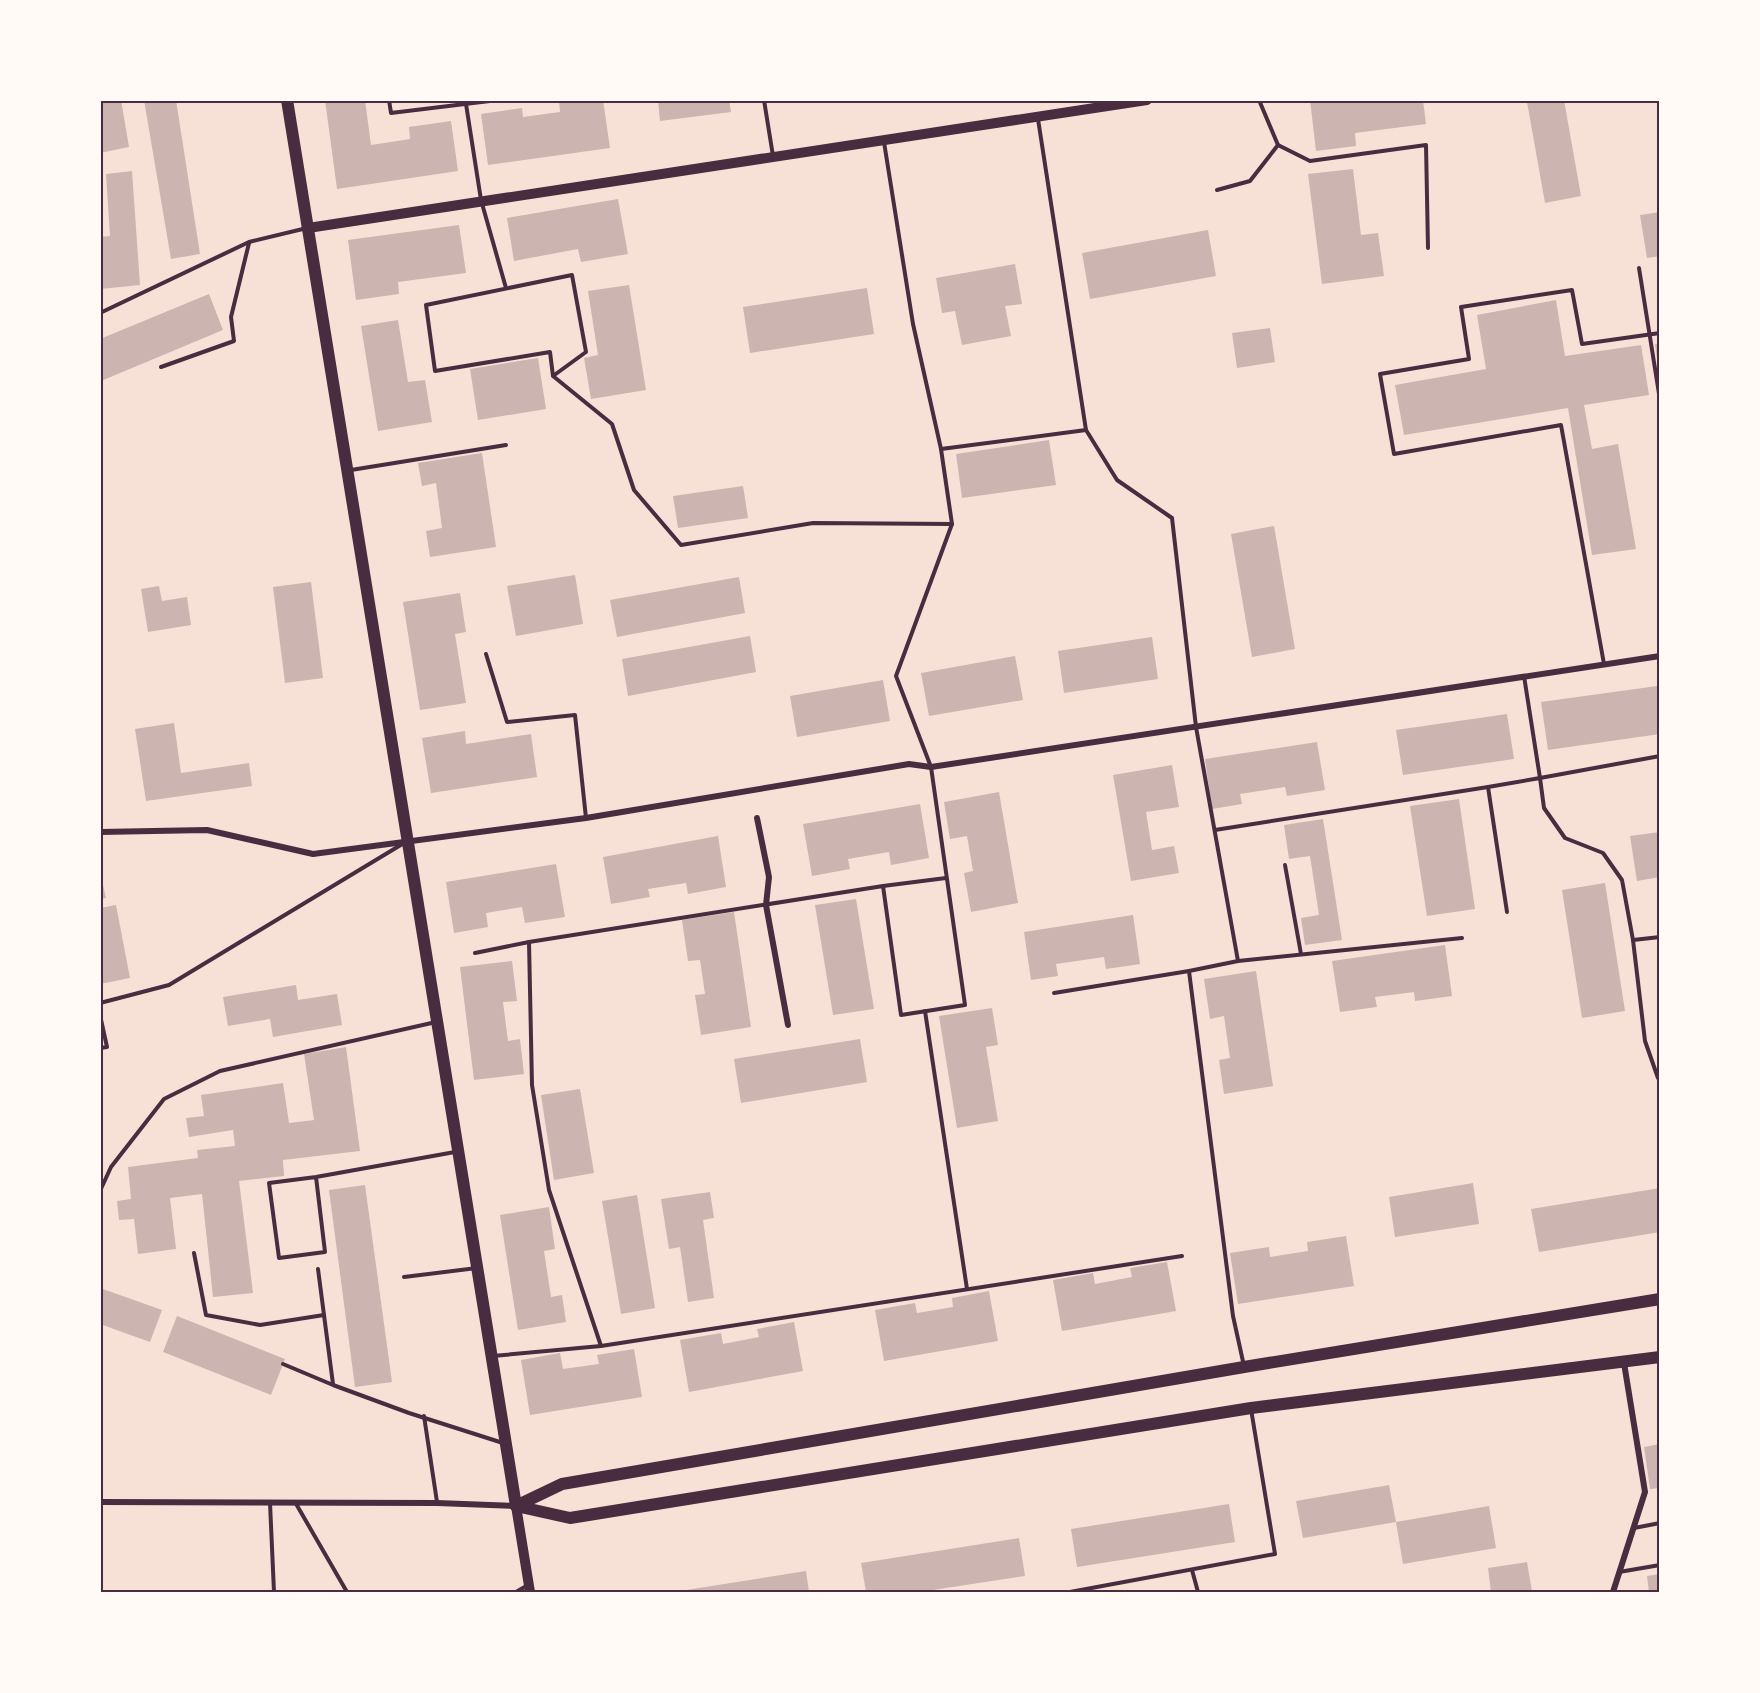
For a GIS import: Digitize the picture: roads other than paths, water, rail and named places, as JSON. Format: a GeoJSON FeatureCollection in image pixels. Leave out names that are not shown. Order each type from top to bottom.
{"type":"FeatureCollection","features":[{"type":"Feature","properties":{"kind":"main road"},"geometry":{"type":"LineString","coordinates":[[287,100],[516,1506]]}},
{"type":"Feature","properties":{"kind":"main road"},"geometry":{"type":"LineString","coordinates":[[516,1506],[562,1484],[1244,1367],[1659,1299]]}},
{"type":"Feature","properties":{"kind":"main road"},"geometry":{"type":"LineString","coordinates":[[516,1506],[570,1518],[1251,1408],[1659,1357]]}},
{"type":"Feature","properties":{"kind":"street"},"geometry":{"type":"LineString","coordinates":[[308,228],[1147,100]]}},
{"type":"Feature","properties":{"kind":"street"},"geometry":{"type":"LineString","coordinates":[[308,228],[884,140],[1038,120],[1154,100]]}},
{"type":"Feature","properties":{"kind":"street"},"geometry":{"type":"LineString","coordinates":[[100,832],[207,830],[314,854],[586,818],[909,764],[931,767],[1659,656]]}},
{"type":"Feature","properties":{"kind":"street"},"geometry":{"type":"LineString","coordinates":[[757,818],[769,877],[766,904],[788,1025]]}},
{"type":"Feature","properties":{"kind":"street"},"geometry":{"type":"LineString","coordinates":[[1613,1593],[1645,1492],[1624,1363]]}},
{"type":"Feature","properties":{"kind":"street"},"geometry":{"type":"LineString","coordinates":[[100,1503],[437,1503],[516,1506],[529,1588]]}},
{"type":"Feature","properties":{"kind":"lane"},"geometry":{"type":"LineString","coordinates":[[389,100],[391,113],[498,100]]}},
{"type":"Feature","properties":{"kind":"lane"},"geometry":{"type":"LineString","coordinates":[[764,100],[773,157]]}},
{"type":"Feature","properties":{"kind":"lane"},"geometry":{"type":"LineString","coordinates":[[1259,100],[1278,145],[1310,161],[1426,145],[1428,248]]}},
{"type":"Feature","properties":{"kind":"lane"},"geometry":{"type":"LineString","coordinates":[[466,104],[481,200],[506,288]]}},
{"type":"Feature","properties":{"kind":"lane"},"geometry":{"type":"LineString","coordinates":[[1038,120],[1086,430],[1116,480],[1172,518],[1196,727],[1238,961]]}},
{"type":"Feature","properties":{"kind":"lane"},"geometry":{"type":"LineString","coordinates":[[883,886],[901,1015],[965,1005],[931,767],[896,676],[952,524],[941,449],[913,324],[884,140]]}},
{"type":"Feature","properties":{"kind":"lane"},"geometry":{"type":"LineString","coordinates":[[1217,190],[1250,181],[1278,145]]}},
{"type":"Feature","properties":{"kind":"lane"},"geometry":{"type":"LineString","coordinates":[[100,313],[249,242],[308,228]]}},
{"type":"Feature","properties":{"kind":"lane"},"geometry":{"type":"LineString","coordinates":[[161,367],[234,341],[231,316],[249,242]]}},
{"type":"Feature","properties":{"kind":"lane"},"geometry":{"type":"LineString","coordinates":[[1639,268],[1659,400]]}},
{"type":"Feature","properties":{"kind":"lane"},"geometry":{"type":"LineString","coordinates":[[553,376],[586,352],[572,275],[426,304],[435,371],[550,352],[553,376],[612,424],[634,490],[681,545],[813,523],[952,524]]}},
{"type":"Feature","properties":{"kind":"lane"},"geometry":{"type":"LineString","coordinates":[[1604,664],[1561,425],[1394,454],[1380,374],[1469,359],[1461,307],[1572,291],[1582,344],[1659,333]]}},
{"type":"Feature","properties":{"kind":"lane"},"geometry":{"type":"LineString","coordinates":[[941,449],[1086,430]]}},
{"type":"Feature","properties":{"kind":"lane"},"geometry":{"type":"LineString","coordinates":[[347,470],[506,445]]}},
{"type":"Feature","properties":{"kind":"lane"},"geometry":{"type":"LineString","coordinates":[[486,654],[507,722],[575,715],[586,818]]}},
{"type":"Feature","properties":{"kind":"lane"},"geometry":{"type":"LineString","coordinates":[[1524,676],[1544,808],[1565,838],[1604,853],[1622,880],[1634,940],[1645,1041],[1659,1078]]}},
{"type":"Feature","properties":{"kind":"lane"},"geometry":{"type":"LineString","coordinates":[[1215,830],[1488,787],[1659,756]]}},
{"type":"Feature","properties":{"kind":"lane"},"geometry":{"type":"LineString","coordinates":[[1488,787],[1508,912]]}},
{"type":"Feature","properties":{"kind":"lane"},"geometry":{"type":"LineString","coordinates":[[100,1003],[169,985],[408,841]]}},
{"type":"Feature","properties":{"kind":"lane"},"geometry":{"type":"LineString","coordinates":[[1285,865],[1301,954]]}},
{"type":"Feature","properties":{"kind":"lane"},"geometry":{"type":"LineString","coordinates":[[475,953],[529,942],[766,904],[946,878]]}},
{"type":"Feature","properties":{"kind":"lane"},"geometry":{"type":"LineString","coordinates":[[1634,940],[1659,937]]}},
{"type":"Feature","properties":{"kind":"lane"},"geometry":{"type":"LineString","coordinates":[[1054,993],[1238,961],[1462,938]]}},
{"type":"Feature","properties":{"kind":"lane"},"geometry":{"type":"LineString","coordinates":[[529,942],[532,1085],[549,1190],[601,1346]]}},
{"type":"Feature","properties":{"kind":"lane"},"geometry":{"type":"LineString","coordinates":[[1189,971],[1233,1316],[1244,1367]]}},
{"type":"Feature","properties":{"kind":"lane"},"geometry":{"type":"LineString","coordinates":[[925,1011],[967,1289]]}},
{"type":"Feature","properties":{"kind":"lane"},"geometry":{"type":"LineString","coordinates":[[100,1015],[106,1047],[100,1048]]}},
{"type":"Feature","properties":{"kind":"lane"},"geometry":{"type":"LineString","coordinates":[[100,1191],[111,1167],[164,1100],[220,1071],[437,1022]]}},
{"type":"Feature","properties":{"kind":"lane"},"geometry":{"type":"LineString","coordinates":[[316,1177],[325,1252],[279,1258],[269,1183],[316,1177],[458,1151]]}},
{"type":"Feature","properties":{"kind":"lane"},"geometry":{"type":"LineString","coordinates":[[194,1253],[206,1315],[260,1325],[324,1315]]}},
{"type":"Feature","properties":{"kind":"lane"},"geometry":{"type":"LineString","coordinates":[[492,1356],[601,1346],[1182,1256]]}},
{"type":"Feature","properties":{"kind":"lane"},"geometry":{"type":"LineString","coordinates":[[404,1277],[477,1268]]}},
{"type":"Feature","properties":{"kind":"lane"},"geometry":{"type":"LineString","coordinates":[[318,1269],[333,1385]]}},
{"type":"Feature","properties":{"kind":"lane"},"geometry":{"type":"LineString","coordinates":[[283,1364],[410,1413],[506,1444]]}},
{"type":"Feature","properties":{"kind":"lane"},"geometry":{"type":"LineString","coordinates":[[1070,1593],[1275,1554],[1251,1408]]}},
{"type":"Feature","properties":{"kind":"lane"},"geometry":{"type":"LineString","coordinates":[[424,1416],[437,1503]]}},
{"type":"Feature","properties":{"kind":"lane"},"geometry":{"type":"LineString","coordinates":[[270,1502],[274,1593]]}},
{"type":"Feature","properties":{"kind":"lane"},"geometry":{"type":"LineString","coordinates":[[295,1502],[347,1593]]}},
{"type":"Feature","properties":{"kind":"lane"},"geometry":{"type":"LineString","coordinates":[[1633,1528],[1659,1523]]}},
{"type":"Feature","properties":{"kind":"lane"},"geometry":{"type":"LineString","coordinates":[[1619,1572],[1659,1565]]}},
{"type":"Feature","properties":{"kind":"lane"},"geometry":{"type":"LineString","coordinates":[[1192,1570],[1198,1593]]}},
{"type":"Feature","properties":{"kind":"lane"},"geometry":{"type":"LineString","coordinates":[[516,1593],[529,1588]]}}]}
